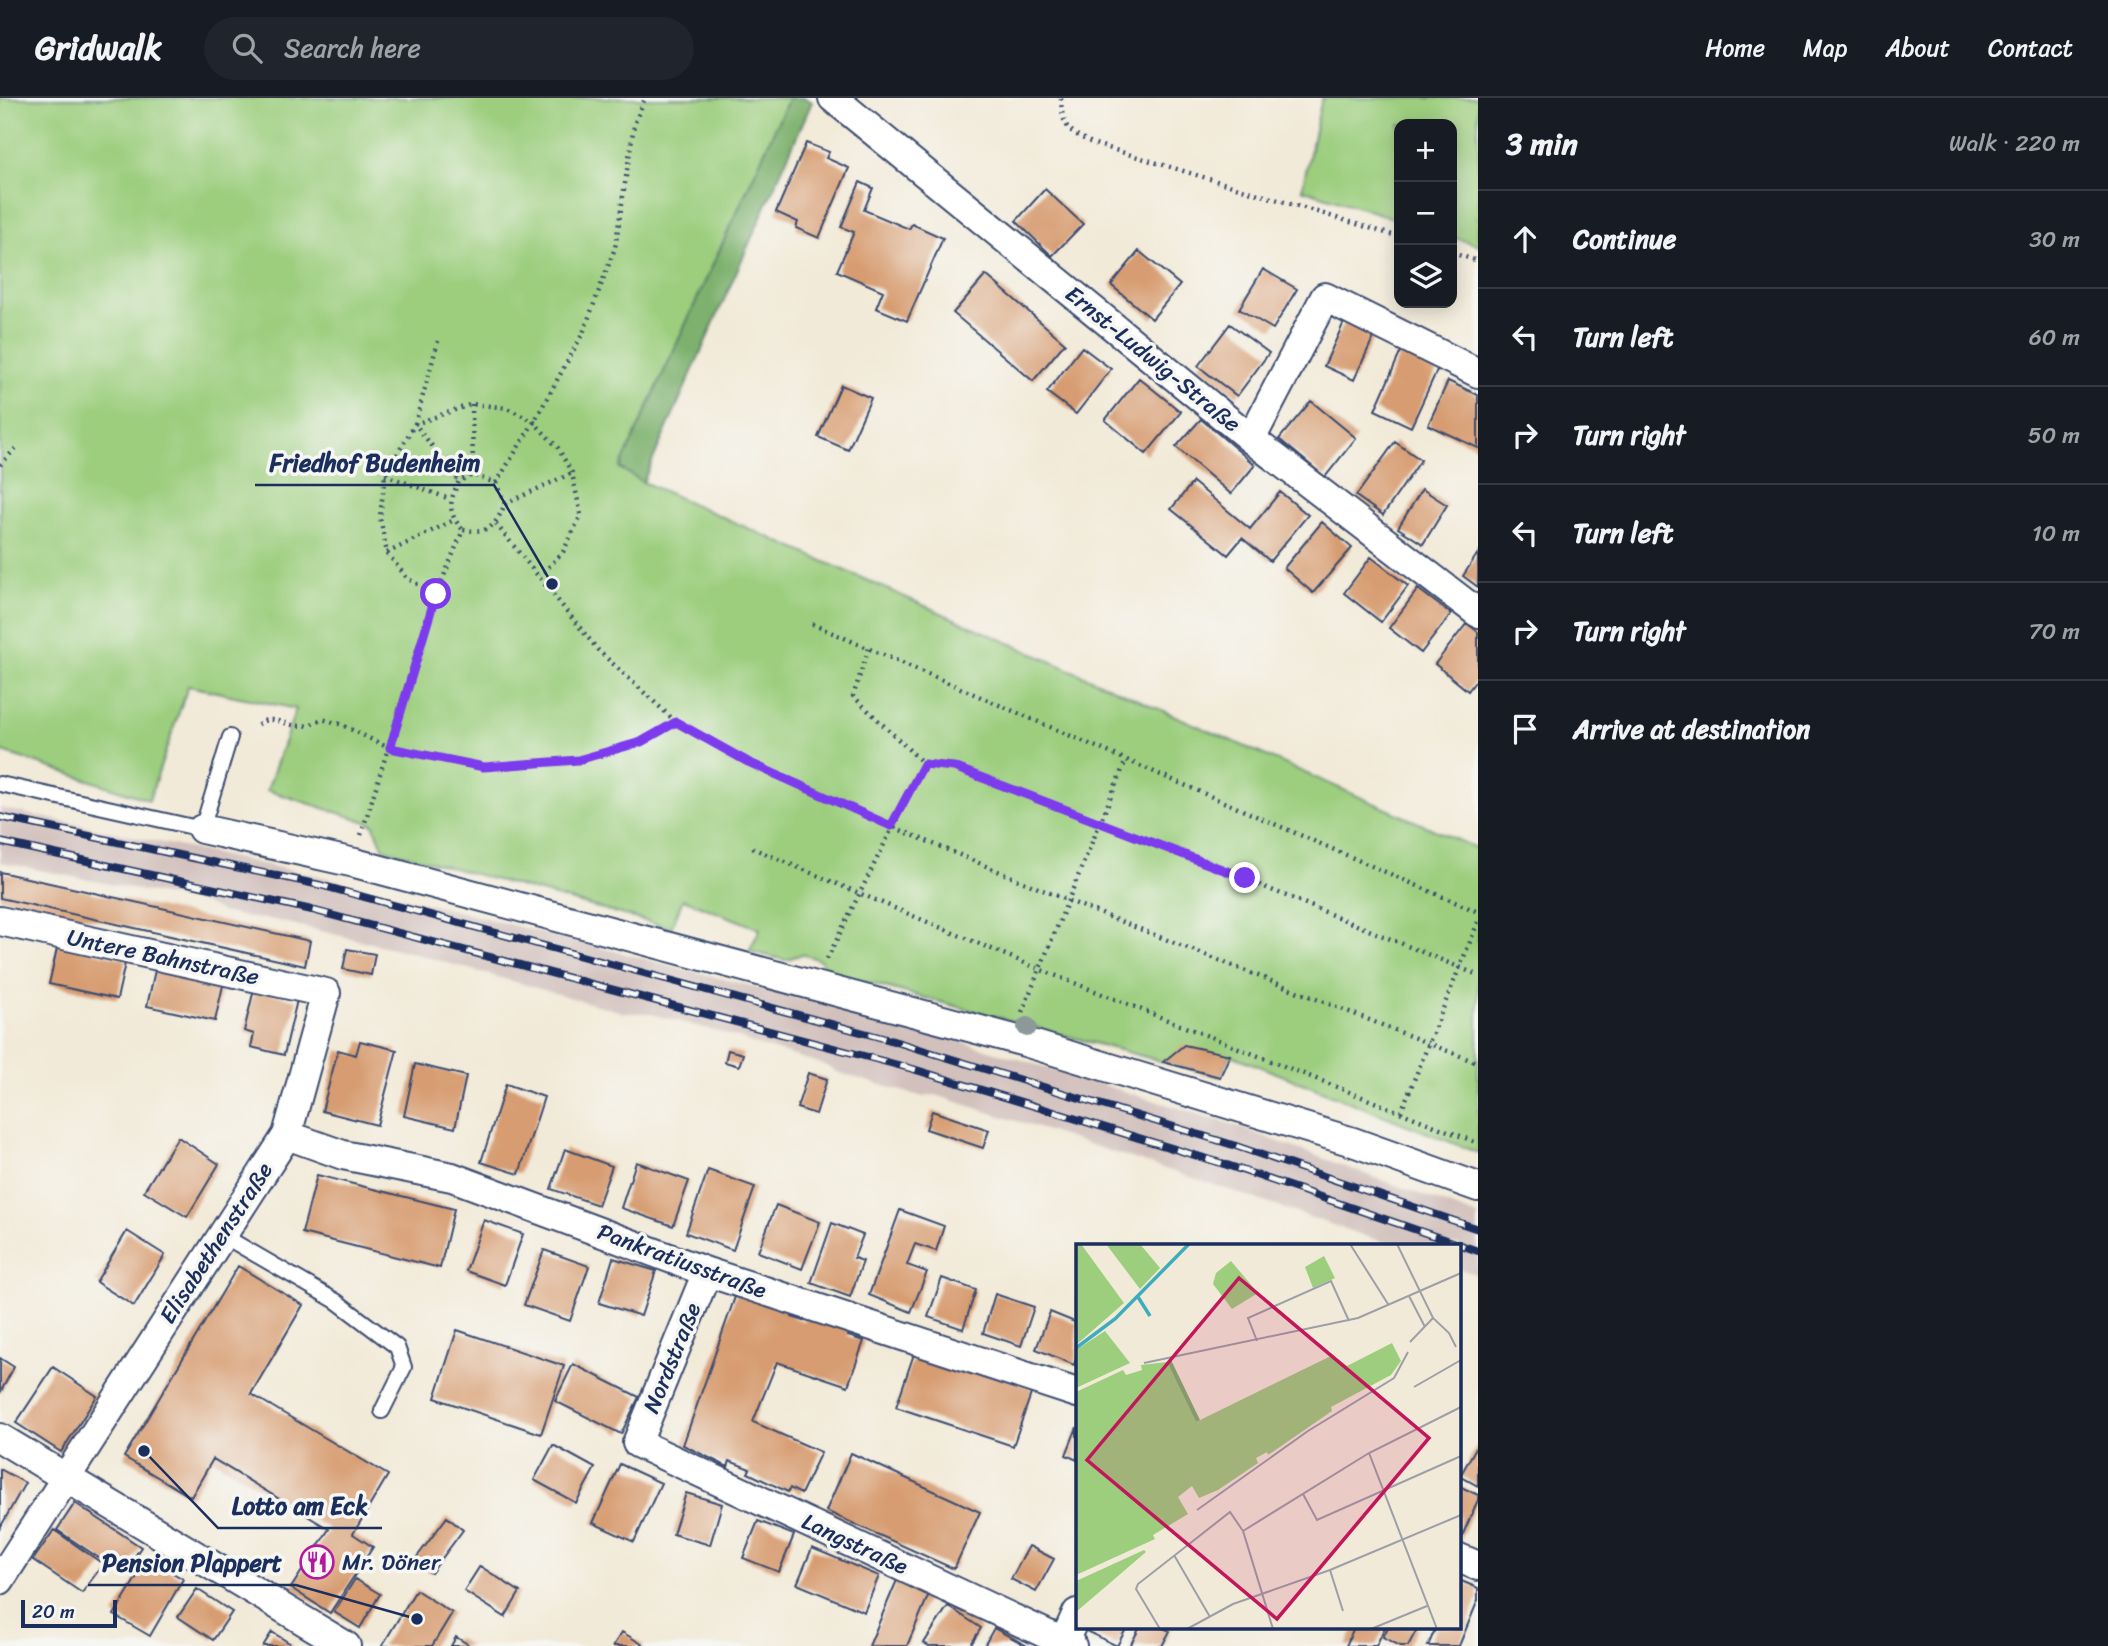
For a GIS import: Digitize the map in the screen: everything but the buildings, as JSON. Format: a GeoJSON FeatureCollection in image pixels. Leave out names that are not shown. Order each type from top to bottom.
{"type":"FeatureCollection","features":[{"type":"Feature","properties":{"kind":"street","name":"Ernst-Ludwig-Straße"},"geometry":{"type":"LineString","coordinates":[[833,98],[1251,439],[1478,613]]}},
{"type":"Feature","properties":{"kind":"street"},"geometry":{"type":"LineString","coordinates":[[1251,439],[1325,297],[1478,373]]}},
{"type":"Feature","properties":{"kind":"street"},"geometry":{"type":"LineString","coordinates":[[202,829],[355,863],[1051,1050],[1353,1142],[1478,1187]]}},
{"type":"Feature","properties":{"kind":"street","name":"Untere Bahnstraße"},"geometry":{"type":"LineString","coordinates":[[0,921],[326,993]]}},
{"type":"Feature","properties":{"kind":"street","name":"Elisabethenstraße"},"geometry":{"type":"LineString","coordinates":[[0,1580],[287,1135],[326,993]]}},
{"type":"Feature","properties":{"kind":"street","name":"Pankratiusstraße"},"geometry":{"type":"LineString","coordinates":[[287,1135],[343,1155],[452,1177],[707,1272],[1076,1393]]}},
{"type":"Feature","properties":{"kind":"street","name":"Nordstraße"},"geometry":{"type":"LineString","coordinates":[[637,1443],[707,1272]]}},
{"type":"Feature","properties":{"kind":"street"},"geometry":{"type":"LineString","coordinates":[[0,1437],[346,1646]]}},
{"type":"Feature","properties":{"kind":"street","name":"Langstraße"},"geometry":{"type":"LineString","coordinates":[[637,1443],[1066,1645]]}},
{"type":"Feature","properties":{"kind":"street"},"geometry":{"type":"LineString","coordinates":[[1461,1559],[1478,1566]]}},
{"type":"Feature","properties":{"kind":"street"},"geometry":{"type":"LineString","coordinates":[[1066,1645],[1076,1616]]}},
{"type":"Feature","properties":{"kind":"lane"},"geometry":{"type":"LineString","coordinates":[[0,784],[202,829],[230,737]]}},
{"type":"Feature","properties":{"kind":"lane"},"geometry":{"type":"LineString","coordinates":[[222,1235],[336,1301],[397,1347],[404,1367],[382,1411]]}},
{"type":"Feature","properties":{"kind":"path"},"geometry":{"type":"LineString","coordinates":[[496,483],[534,422],[583,333],[615,248],[634,125],[645,98]]}},
{"type":"Feature","properties":{"kind":"path"},"geometry":{"type":"LineString","coordinates":[[1061,98],[1062,119],[1072,133],[1092,143],[1394,235]]}},
{"type":"Feature","properties":{"kind":"path"},"geometry":{"type":"LineString","coordinates":[[1457,255],[1478,261]]}},
{"type":"Feature","properties":{"kind":"path"},"geometry":{"type":"LineString","coordinates":[[436,594],[407,578],[387,553],[380,517],[385,475],[415,425],[438,341]]}},
{"type":"Feature","properties":{"kind":"path"},"geometry":{"type":"LineString","coordinates":[[471,404],[473,475]]}},
{"type":"Feature","properties":{"kind":"path"},"geometry":{"type":"LineString","coordinates":[[415,425],[471,404],[508,408],[534,422],[558,448],[572,473],[581,515],[563,552],[540,576]]}},
{"type":"Feature","properties":{"kind":"path"},"geometry":{"type":"LineString","coordinates":[[415,425],[459,481]]}},
{"type":"Feature","properties":{"kind":"path"},"geometry":{"type":"LineString","coordinates":[[0,465],[16,448]]}},
{"type":"Feature","properties":{"kind":"path"},"geometry":{"type":"LineString","coordinates":[[505,504],[496,483],[473,475],[459,481],[450,499],[454,520],[463,530],[482,532],[496,524],[505,504],[572,473]]}},
{"type":"Feature","properties":{"kind":"path"},"geometry":{"type":"LineString","coordinates":[[385,475],[450,499]]}},
{"type":"Feature","properties":{"kind":"path"},"geometry":{"type":"LineString","coordinates":[[387,553],[454,520]]}},
{"type":"Feature","properties":{"kind":"path"},"geometry":{"type":"LineString","coordinates":[[496,524],[598,650],[676,722],[748,762],[1069,901],[1478,1063]]}},
{"type":"Feature","properties":{"kind":"path"},"geometry":{"type":"LineString","coordinates":[[355,863],[364,821],[390,748],[436,594],[463,530]]}},
{"type":"Feature","properties":{"kind":"path"},"geometry":{"type":"LineString","coordinates":[[812,624],[1478,912]]}},
{"type":"Feature","properties":{"kind":"path"},"geometry":{"type":"LineString","coordinates":[[869,648],[853,696],[924,764],[954,767],[1245,878],[1478,975]]}},
{"type":"Feature","properties":{"kind":"path"},"geometry":{"type":"LineString","coordinates":[[258,725],[263,720],[271,719],[298,726],[310,725],[322,719],[340,724],[390,748],[484,767],[578,760],[641,742],[676,722]]}},
{"type":"Feature","properties":{"kind":"path"},"geometry":{"type":"LineString","coordinates":[[1021,1016],[1126,760]]}},
{"type":"Feature","properties":{"kind":"path"},"geometry":{"type":"LineString","coordinates":[[815,986],[891,826],[924,764]]}},
{"type":"Feature","properties":{"kind":"path"},"geometry":{"type":"LineString","coordinates":[[751,848],[1039,969],[1478,1143]]}},
{"type":"Feature","properties":{"kind":"path"},"geometry":{"type":"LineString","coordinates":[[1401,1112],[1478,922]]}},
{"type":"Feature","properties":{"kind":"shaded area"},"geometry":{"type":"Polygon","coordinates":[[[0,808],[323,877],[923,1030],[1231,1124],[1478,1216],[1478,1275],[1461,1270],[1461,1244],[1389,1244],[936,1095],[923,1097],[839,1073],[822,1064],[740,1038],[648,1013],[625,1013],[409,952],[270,919],[222,912],[203,903],[0,862],[0,808]]]}},
{"type":"Feature","properties":{"kind":"green space"},"geometry":{"type":"Polygon","coordinates":[[[0,98],[789,98],[620,468],[643,482],[1478,849],[1478,1153],[1231,1055],[1220,1077],[829,972],[820,960],[802,954],[785,960],[749,951],[760,929],[683,899],[671,928],[384,849],[373,824],[267,790],[296,709],[188,686],[149,800],[0,751],[0,98]]]}},
{"type":"Feature","properties":{"kind":"green space"},"geometry":{"type":"Polygon","coordinates":[[[789,98],[805,98],[812,102],[643,482],[620,468],[789,98]]]}},
{"type":"Feature","properties":{"kind":"green space"},"geometry":{"type":"Polygon","coordinates":[[[1322,98],[1478,98],[1478,245],[1457,239],[1457,119],[1394,119],[1394,218],[1302,189],[1322,98]]]}},
{"type":"Feature","properties":{"kind":"railway"},"geometry":{"type":"LineString","coordinates":[[0,817],[320,885],[890,1040],[1233,1145],[1478,1229]]}},
{"type":"Feature","properties":{"kind":"railway"},"geometry":{"type":"LineString","coordinates":[[0,842],[312,910],[913,1069],[1227,1165],[1458,1244]]}},
{"type":"Feature","properties":{"kind":"railway"},"geometry":{"type":"LineString","coordinates":[[1461,1245],[1478,1251]]}},
{"type":"Feature","properties":{"kind":"place","name":"Friedhof Budenheim"},"geometry":{"type":"Point","coordinates":[552,584]}},
{"type":"Feature","properties":{"kind":"place","name":"Lotto am Eck"},"geometry":{"type":"Point","coordinates":[144,1451]}},
{"type":"Feature","properties":{"kind":"place","name":"Mr. Döner"},"geometry":{"type":"Point","coordinates":[317,1562]}},
{"type":"Feature","properties":{"kind":"place","name":"Pension Plappert"},"geometry":{"type":"Point","coordinates":[417,1619]}},
{"type":"Feature","properties":{"kind":"route"},"geometry":{"type":"LineString","coordinates":[[436,594],[390,748],[484,767],[578,760],[641,742],[676,722],[748,762],[891,826],[924,764],[954,767],[1245,878]]}}]}
